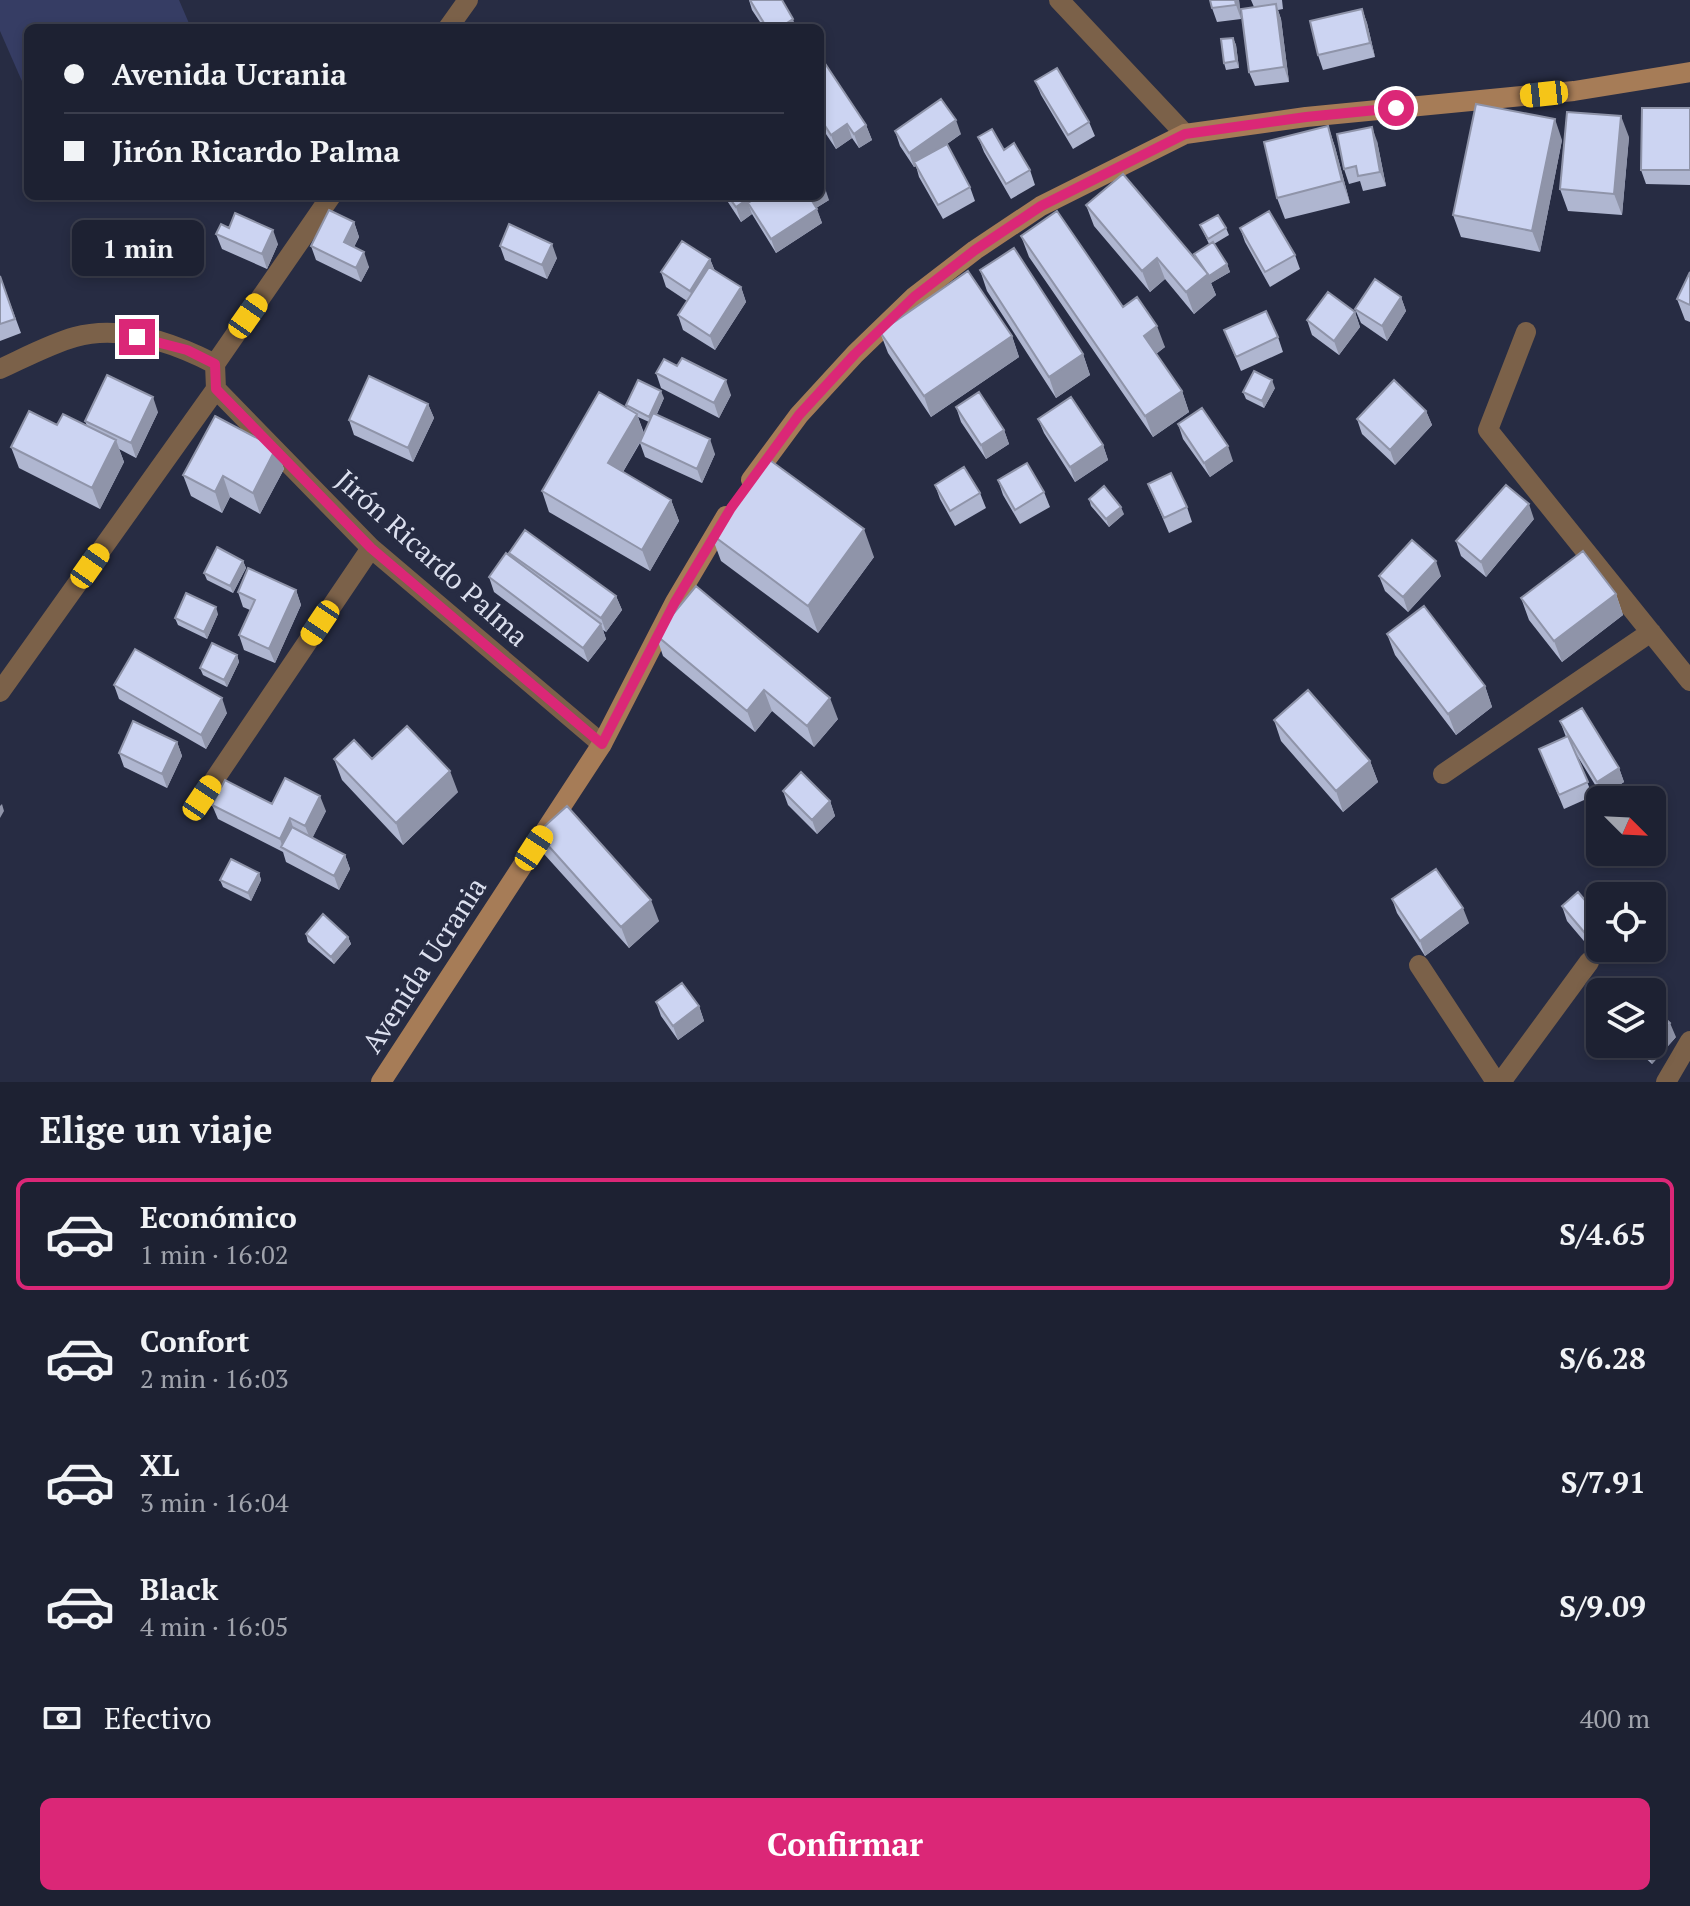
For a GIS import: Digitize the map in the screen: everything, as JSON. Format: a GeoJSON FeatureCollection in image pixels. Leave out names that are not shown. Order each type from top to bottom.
{"type":"FeatureCollection","features":[{"type":"Feature","properties":{"kind":"main road","name":"Avenida Ucrania"},"geometry":{"type":"LineString","coordinates":[[381,1082],[602,744],[675,602],[731,508],[799,415],[855,354],[914,297],[975,250],[1041,206],[1185,134],[1306,117],[1574,91],[1690,72]]}},
{"type":"Feature","properties":{"kind":"street"},"geometry":{"type":"LineString","coordinates":[[451,24],[468,0]]}},
{"type":"Feature","properties":{"kind":"street"},"geometry":{"type":"LineString","coordinates":[[1059,0],[1185,134]]}},
{"type":"Feature","properties":{"kind":"street"},"geometry":{"type":"LineString","coordinates":[[0,692],[216,389],[215,364],[328,200]]}},
{"type":"Feature","properties":{"kind":"street"},"geometry":{"type":"LineString","coordinates":[[1526,332],[1488,430],[1690,681]]}},
{"type":"Feature","properties":{"kind":"street"},"geometry":{"type":"LineString","coordinates":[[0,369],[74,337],[95,333],[156,340],[187,350],[215,364]]}},
{"type":"Feature","properties":{"kind":"street","name":"Jirón Ricardo Palma"},"geometry":{"type":"LineString","coordinates":[[216,389],[371,548],[602,744]]}},
{"type":"Feature","properties":{"kind":"street"},"geometry":{"type":"LineString","coordinates":[[202,798],[371,548]]}},
{"type":"Feature","properties":{"kind":"street"},"geometry":{"type":"LineString","coordinates":[[1443,774],[1651,632]]}},
{"type":"Feature","properties":{"kind":"street"},"geometry":{"type":"LineString","coordinates":[[1419,965],[1498,1082],[1589,962]]}},
{"type":"Feature","properties":{"kind":"street"},"geometry":{"type":"LineString","coordinates":[[1666,1082],[1690,1041]]}},
{"type":"Feature","properties":{"kind":"shaded area"},"geometry":{"type":"Polygon","coordinates":[[[0,0],[179,0],[189,24],[24,24],[24,86],[0,31],[0,0]]]}},
{"type":"Feature","properties":{"kind":"building"},"geometry":{"type":"Polygon","coordinates":[[[750,0],[782,0],[793,19],[785,24],[765,24],[750,0]]]}},
{"type":"Feature","properties":{"kind":"building"},"geometry":{"type":"Polygon","coordinates":[[[1210,0],[1235,0],[1236,5],[1212,8],[1210,0]]]}},
{"type":"Feature","properties":{"kind":"building"},"geometry":{"type":"Polygon","coordinates":[[[1276,4],[1284,67],[1249,72],[1241,9],[1276,4]]]}},
{"type":"Feature","properties":{"kind":"building"},"geometry":{"type":"Polygon","coordinates":[[[1362,9],[1370,43],[1318,55],[1310,21],[1362,9]]]}},
{"type":"Feature","properties":{"kind":"building"},"geometry":{"type":"Polygon","coordinates":[[[1233,38],[1236,61],[1224,63],[1221,39],[1233,38]]]}},
{"type":"Feature","properties":{"kind":"building"},"geometry":{"type":"Polygon","coordinates":[[[824,62],[866,125],[854,134],[847,124],[831,135],[824,124],[824,62]]]}},
{"type":"Feature","properties":{"kind":"building"},"geometry":{"type":"Polygon","coordinates":[[[1057,68],[1089,122],[1068,135],[1035,81],[1057,68]]]}},
{"type":"Feature","properties":{"kind":"building"},"geometry":{"type":"Polygon","coordinates":[[[941,99],[956,120],[909,153],[895,131],[941,99]]]}},
{"type":"Feature","properties":{"kind":"building"},"geometry":{"type":"Polygon","coordinates":[[[1476,104],[1555,119],[1532,231],[1453,215],[1476,104]]]}},
{"type":"Feature","properties":{"kind":"building"},"geometry":{"type":"Polygon","coordinates":[[[1642,108],[1690,108],[1690,170],[1641,170],[1642,108]]]}},
{"type":"Feature","properties":{"kind":"building"},"geometry":{"type":"Polygon","coordinates":[[[1567,112],[1621,116],[1614,194],[1560,189],[1567,112]]]}},
{"type":"Feature","properties":{"kind":"building"},"geometry":{"type":"Polygon","coordinates":[[[1328,126],[1342,181],[1277,198],[1264,142],[1328,126]]]}},
{"type":"Feature","properties":{"kind":"building"},"geometry":{"type":"Polygon","coordinates":[[[1372,127],[1380,172],[1358,176],[1356,166],[1344,169],[1337,134],[1372,127]]]}},
{"type":"Feature","properties":{"kind":"building"},"geometry":{"type":"Polygon","coordinates":[[[992,129],[1004,150],[1014,143],[1030,170],[1006,184],[978,137],[992,129]]]}},
{"type":"Feature","properties":{"kind":"building"},"geometry":{"type":"Polygon","coordinates":[[[947,144],[970,187],[938,205],[914,162],[947,144]]]}},
{"type":"Feature","properties":{"kind":"building"},"geometry":{"type":"Polygon","coordinates":[[[1123,174],[1208,274],[1186,292],[1157,258],[1142,271],[1086,205],[1123,174]]]}},
{"type":"Feature","properties":{"kind":"building"},"geometry":{"type":"Polygon","coordinates":[[[731,200],[746,200],[736,207],[731,200]]]}},
{"type":"Feature","properties":{"kind":"building"},"geometry":{"type":"Polygon","coordinates":[[[753,200],[811,200],[817,209],[771,239],[748,203],[753,200]]]}},
{"type":"Feature","properties":{"kind":"building"},"geometry":{"type":"Polygon","coordinates":[[[329,210],[354,222],[344,242],[364,252],[356,268],[311,246],[329,210]]]}},
{"type":"Feature","properties":{"kind":"building"},"geometry":{"type":"Polygon","coordinates":[[[1057,211],[1123,307],[1137,297],[1157,326],[1144,336],[1182,391],[1145,416],[1021,236],[1057,211]]]}},
{"type":"Feature","properties":{"kind":"building"},"geometry":{"type":"Polygon","coordinates":[[[1269,211],[1295,255],[1265,272],[1240,228],[1269,211]]]}},
{"type":"Feature","properties":{"kind":"building"},"geometry":{"type":"Polygon","coordinates":[[[235,213],[273,230],[262,254],[216,234],[221,224],[229,228],[235,213]]]}},
{"type":"Feature","properties":{"kind":"building"},"geometry":{"type":"Polygon","coordinates":[[[1218,215],[1226,228],[1208,239],[1200,225],[1218,215]]]}},
{"type":"Feature","properties":{"kind":"building"},"geometry":{"type":"Polygon","coordinates":[[[509,224],[552,244],[542,265],[500,246],[509,224]]]}},
{"type":"Feature","properties":{"kind":"building"},"geometry":{"type":"Polygon","coordinates":[[[682,241],[710,259],[690,291],[661,272],[682,241]]]}},
{"type":"Feature","properties":{"kind":"building"},"geometry":{"type":"Polygon","coordinates":[[[1213,242],[1227,264],[1209,276],[1194,254],[1213,242]]]}},
{"type":"Feature","properties":{"kind":"building"},"geometry":{"type":"Polygon","coordinates":[[[1014,248],[1083,354],[1049,377],[980,270],[1014,248]]]}},
{"type":"Feature","properties":{"kind":"building"},"geometry":{"type":"Polygon","coordinates":[[[709,267],[741,287],[710,336],[678,315],[709,267]]]}},
{"type":"Feature","properties":{"kind":"building"},"geometry":{"type":"Polygon","coordinates":[[[968,271],[1012,336],[924,396],[880,332],[968,271]]]}},
{"type":"Feature","properties":{"kind":"building"},"geometry":{"type":"Polygon","coordinates":[[[1690,272],[1690,305],[1677,299],[1690,272]]]}},
{"type":"Feature","properties":{"kind":"building"},"geometry":{"type":"Polygon","coordinates":[[[0,276],[15,319],[0,324],[0,276]]]}},
{"type":"Feature","properties":{"kind":"building"},"geometry":{"type":"Polygon","coordinates":[[[1375,279],[1401,297],[1382,326],[1355,309],[1375,279]]]}},
{"type":"Feature","properties":{"kind":"building"},"geometry":{"type":"Polygon","coordinates":[[[1328,292],[1355,312],[1334,341],[1307,320],[1328,292]]]}},
{"type":"Feature","properties":{"kind":"building"},"geometry":{"type":"Polygon","coordinates":[[[1266,311],[1278,337],[1236,357],[1224,330],[1266,311]]]}},
{"type":"Feature","properties":{"kind":"building"},"geometry":{"type":"Polygon","coordinates":[[[682,358],[726,380],[714,403],[656,373],[664,359],[677,366],[682,358]]]}},
{"type":"Feature","properties":{"kind":"building"},"geometry":{"type":"Polygon","coordinates":[[[1254,371],[1272,380],[1262,401],[1243,392],[1254,371]]]}},
{"type":"Feature","properties":{"kind":"building"},"geometry":{"type":"Polygon","coordinates":[[[107,375],[153,397],[131,443],[85,421],[107,375]]]}},
{"type":"Feature","properties":{"kind":"building"},"geometry":{"type":"Polygon","coordinates":[[[369,376],[428,404],[408,448],[349,420],[369,376]]]}},
{"type":"Feature","properties":{"kind":"building"},"geometry":{"type":"Polygon","coordinates":[[[638,380],[661,391],[649,417],[626,405],[638,380]]]}},
{"type":"Feature","properties":{"kind":"building"},"geometry":{"type":"Polygon","coordinates":[[[1394,380],[1426,411],[1390,450],[1357,419],[1394,380]]]}},
{"type":"Feature","properties":{"kind":"building"},"geometry":{"type":"Polygon","coordinates":[[[599,392],[637,414],[608,463],[671,500],[642,550],[542,491],[599,392]]]}},
{"type":"Feature","properties":{"kind":"building"},"geometry":{"type":"Polygon","coordinates":[[[979,392],[1004,430],[981,445],[956,407],[979,392]]]}},
{"type":"Feature","properties":{"kind":"building"},"geometry":{"type":"Polygon","coordinates":[[[1071,397],[1103,445],[1070,467],[1038,419],[1071,397]]]}},
{"type":"Feature","properties":{"kind":"building"},"geometry":{"type":"Polygon","coordinates":[[[1202,408],[1228,446],[1204,463],[1178,424],[1202,408]]]}},
{"type":"Feature","properties":{"kind":"building"},"geometry":{"type":"Polygon","coordinates":[[[29,411],[57,425],[63,414],[116,440],[92,488],[11,447],[29,411]]]}},
{"type":"Feature","properties":{"kind":"building"},"geometry":{"type":"Polygon","coordinates":[[[653,413],[710,439],[697,469],[640,442],[653,413]]]}},
{"type":"Feature","properties":{"kind":"building"},"geometry":{"type":"Polygon","coordinates":[[[215,416],[276,448],[253,493],[223,476],[215,492],[183,475],[215,416]]]}},
{"type":"Feature","properties":{"kind":"building"},"geometry":{"type":"Polygon","coordinates":[[[767,458],[864,529],[808,606],[711,534],[767,458]]]}},
{"type":"Feature","properties":{"kind":"building"},"geometry":{"type":"Polygon","coordinates":[[[1027,463],[1044,492],[1015,510],[998,480],[1027,463]]]}},
{"type":"Feature","properties":{"kind":"building"},"geometry":{"type":"Polygon","coordinates":[[[964,467],[980,493],[950,511],[935,485],[964,467]]]}},
{"type":"Feature","properties":{"kind":"building"},"geometry":{"type":"Polygon","coordinates":[[[1171,473],[1187,507],[1164,518],[1148,484],[1171,473]]]}},
{"type":"Feature","properties":{"kind":"building"},"geometry":{"type":"Polygon","coordinates":[[[1506,485],[1529,504],[1481,562],[1456,541],[1506,485]]]}},
{"type":"Feature","properties":{"kind":"building"},"geometry":{"type":"Polygon","coordinates":[[[1104,486],[1121,507],[1106,519],[1089,499],[1104,486]]]}},
{"type":"Feature","properties":{"kind":"building"},"geometry":{"type":"Polygon","coordinates":[[[525,530],[616,596],[601,618],[509,553],[525,530]]]}},
{"type":"Feature","properties":{"kind":"building"},"geometry":{"type":"Polygon","coordinates":[[[1412,540],[1436,561],[1403,597],[1379,576],[1412,540]]]}},
{"type":"Feature","properties":{"kind":"building"},"geometry":{"type":"Polygon","coordinates":[[[217,547],[243,561],[230,586],[204,573],[217,547]]]}},
{"type":"Feature","properties":{"kind":"building"},"geometry":{"type":"Polygon","coordinates":[[[1583,551],[1616,594],[1554,641],[1521,598],[1583,551]]]}},
{"type":"Feature","properties":{"kind":"building"},"geometry":{"type":"Polygon","coordinates":[[[506,553],[601,624],[583,648],[489,577],[506,553]]]}},
{"type":"Feature","properties":{"kind":"building"},"geometry":{"type":"Polygon","coordinates":[[[248,568],[296,590],[269,649],[239,635],[255,600],[238,592],[248,568]]]}},
{"type":"Feature","properties":{"kind":"building"},"geometry":{"type":"Polygon","coordinates":[[[696,586],[830,698],[807,726],[764,690],[747,711],[656,635],[696,586]]]}},
{"type":"Feature","properties":{"kind":"building"},"geometry":{"type":"Polygon","coordinates":[[[186,593],[216,607],[204,632],[175,618],[186,593]]]}},
{"type":"Feature","properties":{"kind":"building"},"geometry":{"type":"Polygon","coordinates":[[[1424,606],[1485,686],[1448,714],[1387,634],[1424,606]]]}},
{"type":"Feature","properties":{"kind":"building"},"geometry":{"type":"Polygon","coordinates":[[[212,643],[237,655],[224,680],[200,668],[212,643]]]}},
{"type":"Feature","properties":{"kind":"building"},"geometry":{"type":"Polygon","coordinates":[[[135,649],[222,698],[201,735],[114,685],[135,649]]]}},
{"type":"Feature","properties":{"kind":"building"},"geometry":{"type":"Polygon","coordinates":[[[1308,690],[1370,761],[1336,791],[1274,720],[1308,690]]]}},
{"type":"Feature","properties":{"kind":"building"},"geometry":{"type":"Polygon","coordinates":[[[1582,708],[1619,768],[1597,782],[1560,721],[1582,708]]]}},
{"type":"Feature","properties":{"kind":"building"},"geometry":{"type":"Polygon","coordinates":[[[133,721],[177,742],[162,774],[119,753],[133,721]]]}},
{"type":"Feature","properties":{"kind":"building"},"geometry":{"type":"Polygon","coordinates":[[[407,726],[450,771],[396,823],[334,759],[354,740],[372,759],[407,726]]]}},
{"type":"Feature","properties":{"kind":"building"},"geometry":{"type":"Polygon","coordinates":[[[1568,736],[1588,782],[1559,795],[1539,749],[1568,736]]]}},
{"type":"Feature","properties":{"kind":"building"},"geometry":{"type":"Polygon","coordinates":[[[801,772],[830,801],[812,820],[783,791],[801,772]]]}},
{"type":"Feature","properties":{"kind":"building"},"geometry":{"type":"Polygon","coordinates":[[[285,778],[320,796],[305,826],[290,818],[280,839],[212,805],[225,780],[272,804],[285,778]]]}},
{"type":"Feature","properties":{"kind":"building"},"geometry":{"type":"Polygon","coordinates":[[[567,806],[651,900],[621,927],[537,833],[567,806]]]}},
{"type":"Feature","properties":{"kind":"building"},"geometry":{"type":"Polygon","coordinates":[[[292,827],[345,855],[334,876],[281,847],[292,827]]]}},
{"type":"Feature","properties":{"kind":"building"},"geometry":{"type":"Polygon","coordinates":[[[231,859],[259,873],[248,893],[220,880],[231,859]]]}},
{"type":"Feature","properties":{"kind":"building"},"geometry":{"type":"Polygon","coordinates":[[[1436,869],[1463,908],[1420,941],[1392,899],[1436,869]]]}},
{"type":"Feature","properties":{"kind":"building"},"geometry":{"type":"Polygon","coordinates":[[[1578,892],[1586,901],[1586,934],[1562,906],[1578,892]]]}},
{"type":"Feature","properties":{"kind":"building"},"geometry":{"type":"Polygon","coordinates":[[[323,914],[348,937],[331,957],[306,934],[323,914]]]}},
{"type":"Feature","properties":{"kind":"building"},"geometry":{"type":"Polygon","coordinates":[[[682,983],[699,1006],[673,1026],[656,1002],[682,983]]]}},
{"type":"Feature","properties":{"kind":"route"},"geometry":{"type":"LineString","coordinates":[[137,337],[187,350],[215,364],[216,389],[371,548],[602,744],[675,602],[731,508],[799,415],[855,354],[914,297],[975,250],[1041,206],[1185,134],[1396,108]]}}]}
